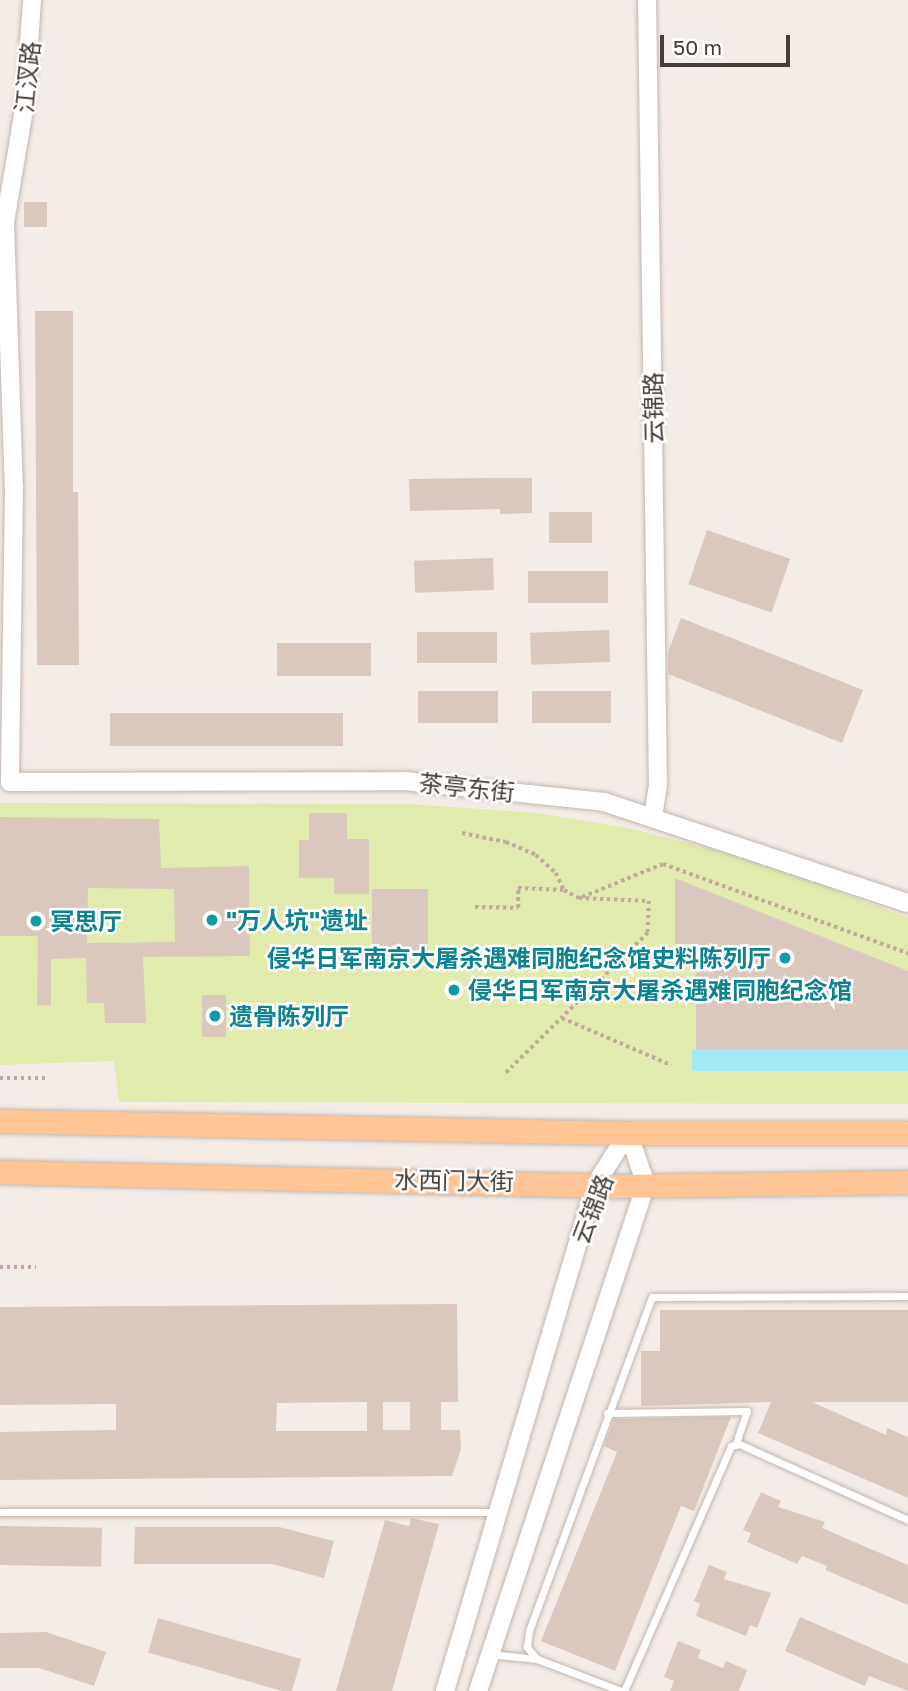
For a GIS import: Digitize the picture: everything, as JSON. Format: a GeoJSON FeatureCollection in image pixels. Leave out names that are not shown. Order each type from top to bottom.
{"type":"FeatureCollection","features":[{"type":"Feature","properties":{"kind":"main road","name":"水西门大街"},"geometry":{"type":"LineString","coordinates":[[0,1121],[628,1133],[908,1133]]}},
{"type":"Feature","properties":{"kind":"main road","name":"水西门大街"},"geometry":{"type":"LineString","coordinates":[[0,1172],[595,1185],[908,1182]]}},
{"type":"Feature","properties":{"kind":"street","name":"江汊路"},"geometry":{"type":"LineString","coordinates":[[10,782],[5,222],[25,103],[32,0]]}},
{"type":"Feature","properties":{"kind":"street","name":"云锦路"},"geometry":{"type":"LineString","coordinates":[[647,0],[658,785],[653,815]]}},
{"type":"Feature","properties":{"kind":"street","name":"茶亭东街"},"geometry":{"type":"LineString","coordinates":[[10,782],[405,781],[604,802],[653,815],[908,903]]}},
{"type":"Feature","properties":{"kind":"street","name":"云锦路"},"geometry":{"type":"LineString","coordinates":[[478,1691],[646,1184],[628,1133]]}},
{"type":"Feature","properties":{"kind":"street","name":"云锦路"},"geometry":{"type":"LineString","coordinates":[[445,1691],[595,1185],[628,1133]]}},
{"type":"Feature","properties":{"kind":"lane"},"geometry":{"type":"LineString","coordinates":[[537,1659],[527,1647],[529,1631],[607,1413],[652,1297],[908,1296]]}},
{"type":"Feature","properties":{"kind":"lane"},"geometry":{"type":"LineString","coordinates":[[489,1654],[537,1659],[622,1691],[725,1454],[735,1445],[747,1411],[607,1413]]}},
{"type":"Feature","properties":{"kind":"lane"},"geometry":{"type":"LineString","coordinates":[[735,1445],[908,1520]]}},
{"type":"Feature","properties":{"kind":"lane"},"geometry":{"type":"LineString","coordinates":[[0,1512],[498,1512]]}},
{"type":"Feature","properties":{"kind":"path"},"geometry":{"type":"LineString","coordinates":[[462,833],[506,842],[536,855],[556,873],[564,890]]}},
{"type":"Feature","properties":{"kind":"path"},"geometry":{"type":"LineString","coordinates":[[579,898],[663,864],[908,953]]}},
{"type":"Feature","properties":{"kind":"path"},"geometry":{"type":"LineString","coordinates":[[474,907],[518,908],[518,888],[564,890],[579,898],[649,901],[648,933],[505,1074]]}},
{"type":"Feature","properties":{"kind":"path"},"geometry":{"type":"LineString","coordinates":[[562,1018],[671,1065]]}},
{"type":"Feature","properties":{"kind":"path"},"geometry":{"type":"LineString","coordinates":[[0,1078],[47,1078]]}},
{"type":"Feature","properties":{"kind":"path"},"geometry":{"type":"LineString","coordinates":[[0,1267],[36,1267]]}},
{"type":"Feature","properties":{"kind":"green space","name":"侵华日军南京大屠杀遇难同胞纪念馆"},"geometry":{"type":"Polygon","coordinates":[[[0,803],[408,804],[538,813],[633,829],[762,862],[908,918],[908,1104],[119,1102],[114,1061],[0,1065],[0,803]]]}},
{"type":"Feature","properties":{"kind":"water"},"geometry":{"type":"Polygon","coordinates":[[[692,1049],[908,1049],[908,1071],[692,1071],[692,1049]]]}},
{"type":"Feature","properties":{"kind":"building"},"geometry":{"type":"Polygon","coordinates":[[[24,202],[47,202],[47,227],[24,227],[24,202]]]}},
{"type":"Feature","properties":{"kind":"building"},"geometry":{"type":"Polygon","coordinates":[[[35,311],[73,311],[73,492],[78,492],[79,665],[37,665],[35,311]]]}},
{"type":"Feature","properties":{"kind":"building"},"geometry":{"type":"Polygon","coordinates":[[[532,478],[532,513],[500,514],[500,509],[410,511],[409,479],[532,478]]]}},
{"type":"Feature","properties":{"kind":"building"},"geometry":{"type":"Polygon","coordinates":[[[549,512],[592,512],[592,543],[549,543],[549,512]]]}},
{"type":"Feature","properties":{"kind":"building"},"geometry":{"type":"Polygon","coordinates":[[[707,530],[790,559],[772,613],[688,584],[707,530]]]}},
{"type":"Feature","properties":{"kind":"building"},"geometry":{"type":"Polygon","coordinates":[[[493,558],[494,590],[415,593],[414,561],[493,558]]]}},
{"type":"Feature","properties":{"kind":"building"},"geometry":{"type":"Polygon","coordinates":[[[528,571],[608,571],[608,603],[528,603],[528,571]]]}},
{"type":"Feature","properties":{"kind":"building"},"geometry":{"type":"Polygon","coordinates":[[[681,618],[863,690],[842,743],[668,674],[668,652],[681,618]]]}},
{"type":"Feature","properties":{"kind":"building"},"geometry":{"type":"Polygon","coordinates":[[[609,630],[610,662],[531,665],[530,633],[609,630]]]}},
{"type":"Feature","properties":{"kind":"building"},"geometry":{"type":"Polygon","coordinates":[[[417,632],[497,632],[497,663],[417,663],[417,632]]]}},
{"type":"Feature","properties":{"kind":"building"},"geometry":{"type":"Polygon","coordinates":[[[277,643],[371,643],[371,676],[277,676],[277,643]]]}},
{"type":"Feature","properties":{"kind":"building"},"geometry":{"type":"Polygon","coordinates":[[[418,691],[498,691],[498,723],[418,723],[418,691]]]}},
{"type":"Feature","properties":{"kind":"building"},"geometry":{"type":"Polygon","coordinates":[[[532,691],[611,691],[611,723],[532,723],[532,691]]]}},
{"type":"Feature","properties":{"kind":"building"},"geometry":{"type":"Polygon","coordinates":[[[110,713],[343,713],[343,746],[110,746],[110,713]]]}},
{"type":"Feature","properties":{"kind":"building"},"geometry":{"type":"Polygon","coordinates":[[[309,813],[347,813],[347,839],[369,839],[369,894],[334,894],[334,878],[299,878],[299,840],[309,840],[309,813]]]}},
{"type":"Feature","properties":{"kind":"building"},"geometry":{"type":"Polygon","coordinates":[[[0,817],[159,819],[161,868],[249,866],[250,956],[143,957],[146,1023],[105,1023],[104,1003],[87,1003],[86,958],[51,959],[51,1005],[37,1006],[38,936],[0,936],[0,817]],[[88,888],[87,943],[175,942],[174,889],[88,888]]]}},
{"type":"Feature","properties":{"kind":"building","name":"侵华日军南京大屠杀遇难同胞纪念馆史料陈列厅"},"geometry":{"type":"Polygon","coordinates":[[[675,878],[908,971],[908,1049],[696,1049],[696,944],[675,944],[675,878]]]}},
{"type":"Feature","properties":{"kind":"building"},"geometry":{"type":"Polygon","coordinates":[[[372,889],[428,889],[428,952],[372,952],[372,889]]]}},
{"type":"Feature","properties":{"kind":"building","name":"遗骨陈列厅"},"geometry":{"type":"Polygon","coordinates":[[[202,995],[226,995],[226,1037],[202,1037],[202,995]]]}},
{"type":"Feature","properties":{"kind":"building"},"geometry":{"type":"Polygon","coordinates":[[[457,1304],[458,1402],[441,1402],[441,1430],[460,1430],[461,1449],[452,1476],[0,1480],[0,1432],[116,1430],[116,1404],[0,1405],[0,1307],[457,1304]],[[367,1402],[277,1403],[276,1431],[367,1431],[367,1402]],[[383,1402],[383,1430],[410,1430],[410,1402],[383,1402]]]}},
{"type":"Feature","properties":{"kind":"building"},"geometry":{"type":"Polygon","coordinates":[[[660,1310],[908,1310],[908,1402],[812,1402],[886,1435],[887,1428],[908,1437],[908,1498],[758,1433],[771,1402],[641,1406],[641,1351],[660,1351],[660,1310]]]}},
{"type":"Feature","properties":{"kind":"building"},"geometry":{"type":"Polygon","coordinates":[[[731,1417],[694,1511],[681,1506],[615,1671],[541,1641],[617,1452],[604,1446],[614,1419],[731,1417]]]}},
{"type":"Feature","properties":{"kind":"building"},"geometry":{"type":"Polygon","coordinates":[[[761,1492],[781,1501],[778,1507],[825,1522],[822,1528],[908,1565],[908,1605],[825,1570],[827,1566],[802,1556],[797,1564],[747,1542],[751,1533],[743,1530],[761,1492]]]}},
{"type":"Feature","properties":{"kind":"building"},"geometry":{"type":"Polygon","coordinates":[[[411,1518],[439,1524],[392,1691],[336,1691],[385,1520],[409,1526],[411,1518]]]}},
{"type":"Feature","properties":{"kind":"building"},"geometry":{"type":"Polygon","coordinates":[[[0,1526],[102,1528],[101,1567],[0,1565],[0,1526]]]}},
{"type":"Feature","properties":{"kind":"building"},"geometry":{"type":"Polygon","coordinates":[[[135,1527],[279,1527],[334,1541],[324,1578],[272,1564],[134,1564],[135,1527]]]}},
{"type":"Feature","properties":{"kind":"building"},"geometry":{"type":"Polygon","coordinates":[[[709,1565],[727,1572],[724,1579],[771,1593],[757,1628],[750,1625],[746,1636],[696,1616],[700,1604],[694,1601],[709,1565]]]}},
{"type":"Feature","properties":{"kind":"building"},"geometry":{"type":"Polygon","coordinates":[[[800,1617],[908,1664],[908,1691],[869,1676],[865,1686],[785,1651],[800,1617]]]}},
{"type":"Feature","properties":{"kind":"building"},"geometry":{"type":"Polygon","coordinates":[[[158,1618],[301,1659],[292,1691],[282,1691],[148,1653],[158,1618]]]}},
{"type":"Feature","properties":{"kind":"building"},"geometry":{"type":"Polygon","coordinates":[[[46,1632],[106,1652],[94,1686],[39,1668],[0,1668],[0,1633],[46,1632]]]}},
{"type":"Feature","properties":{"kind":"building"},"geometry":{"type":"Polygon","coordinates":[[[678,1641],[701,1650],[698,1658],[723,1668],[726,1661],[747,1670],[739,1691],[670,1691],[674,1681],[664,1677],[678,1641]]]}},
{"type":"Feature","properties":{"kind":"place","name":"\"万人坑\"遗址"},"geometry":{"type":"Point","coordinates":[212,920]}},
{"type":"Feature","properties":{"kind":"place","name":"冥思厅"},"geometry":{"type":"Point","coordinates":[36,921]}},
{"type":"Feature","properties":{"kind":"place","name":"侵华日军南京大屠杀遇难同胞纪念馆史料陈列厅"},"geometry":{"type":"Point","coordinates":[785,958]}},
{"type":"Feature","properties":{"kind":"place","name":"侵华日军南京大屠杀遇难同胞纪念馆"},"geometry":{"type":"Point","coordinates":[454,990]}},
{"type":"Feature","properties":{"kind":"place","name":"遗骨陈列厅"},"geometry":{"type":"Point","coordinates":[215,1016]}}]}
